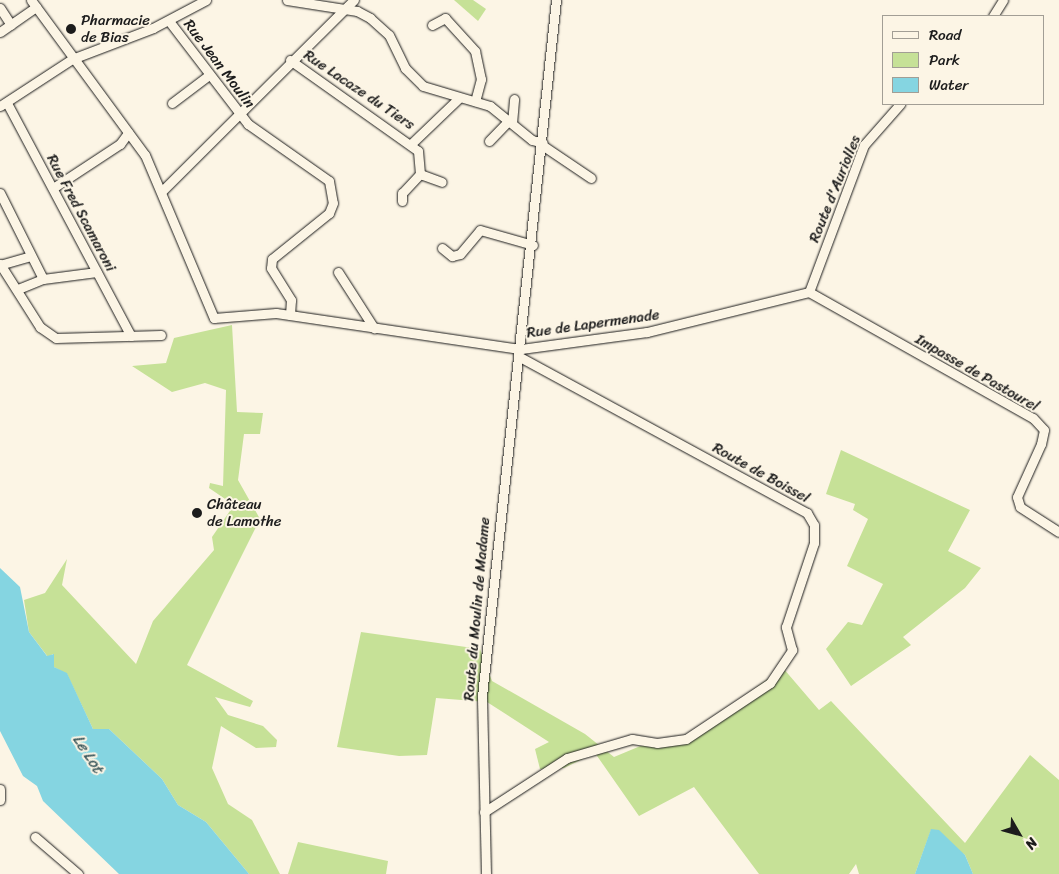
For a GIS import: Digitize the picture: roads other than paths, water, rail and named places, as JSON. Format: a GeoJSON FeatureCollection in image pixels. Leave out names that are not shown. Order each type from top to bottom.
{"type":"FeatureCollection","features":[{"type":"Feature","properties":{"kind":"street"},"geometry":{"type":"LineString","coordinates":[[4,104],[72,59],[170,21],[206,0]]}},
{"type":"Feature","properties":{"kind":"street"},"geometry":{"type":"LineString","coordinates":[[287,0],[357,12],[380,26],[405,68],[424,86],[459,98],[475,101],[511,121],[532,140],[542,144],[591,178]]}},
{"type":"Feature","properties":{"kind":"street","name":"Rue Lacaze du Tiers"},"geometry":{"type":"LineString","coordinates":[[162,191],[341,8],[354,0]]}},
{"type":"Feature","properties":{"kind":"street","name":"Rue de Lapermenade"},"geometry":{"type":"LineString","coordinates":[[556,0],[521,353],[647,332],[809,292]]}},
{"type":"Feature","properties":{"kind":"street"},"geometry":{"type":"LineString","coordinates":[[994,15],[1003,0]]}},
{"type":"Feature","properties":{"kind":"street"},"geometry":{"type":"LineString","coordinates":[[0,32],[11,25],[34,4],[72,59],[128,133],[162,191],[210,314],[223,320],[290,316],[521,353]]}},
{"type":"Feature","properties":{"kind":"street"},"geometry":{"type":"LineString","coordinates":[[0,8],[11,25]]}},
{"type":"Feature","properties":{"kind":"street"},"geometry":{"type":"LineString","coordinates":[[432,25],[445,18],[475,51],[481,79],[475,101]]}},
{"type":"Feature","properties":{"kind":"street","name":"Rue Jean Moulin"},"geometry":{"type":"LineString","coordinates":[[170,21],[209,75],[248,124],[322,174],[332,193],[328,213],[272,259],[271,268],[291,300],[290,316]]}},
{"type":"Feature","properties":{"kind":"street","name":"Rue Lacaze du Tiers"},"geometry":{"type":"LineString","coordinates":[[290,60],[412,143]]}},
{"type":"Feature","properties":{"kind":"street"},"geometry":{"type":"LineString","coordinates":[[172,102],[209,75]]}},
{"type":"Feature","properties":{"kind":"street"},"geometry":{"type":"LineString","coordinates":[[402,201],[402,194],[420,174],[421,161],[412,143],[459,98]]}},
{"type":"Feature","properties":{"kind":"street"},"geometry":{"type":"LineString","coordinates":[[489,141],[511,121],[514,99]]}},
{"type":"Feature","properties":{"kind":"street","name":"Rue Fred Scamaroni"},"geometry":{"type":"LineString","coordinates":[[4,104],[53,188],[131,336]]}},
{"type":"Feature","properties":{"kind":"street","name":"Route d'Auriolles"},"geometry":{"type":"LineString","coordinates":[[809,292],[864,145],[899,105]]}},
{"type":"Feature","properties":{"kind":"street"},"geometry":{"type":"LineString","coordinates":[[53,188],[120,144],[128,133]]}},
{"type":"Feature","properties":{"kind":"street"},"geometry":{"type":"LineString","coordinates":[[420,174],[442,182]]}},
{"type":"Feature","properties":{"kind":"street"},"geometry":{"type":"LineString","coordinates":[[0,193],[3,206],[43,279]]}},
{"type":"Feature","properties":{"kind":"street"},"geometry":{"type":"LineString","coordinates":[[442,248],[452,256],[460,254],[480,230],[533,245]]}},
{"type":"Feature","properties":{"kind":"street"},"geometry":{"type":"LineString","coordinates":[[31,256],[1,264],[40,327],[56,338],[161,335]]}},
{"type":"Feature","properties":{"kind":"street"},"geometry":{"type":"LineString","coordinates":[[18,289],[43,279],[97,272]]}},
{"type":"Feature","properties":{"kind":"street"},"geometry":{"type":"LineString","coordinates":[[338,272],[374,328]]}},
{"type":"Feature","properties":{"kind":"street","name":"Impasse de Pastourel"},"geometry":{"type":"LineString","coordinates":[[809,292],[1033,418],[1044,430],[1042,444],[1017,496],[1020,507],[1059,532]]}},
{"type":"Feature","properties":{"kind":"street","name":"Route de Boissel"},"geometry":{"type":"LineString","coordinates":[[484,812],[567,758],[632,739],[657,743],[686,739],[770,683],[792,650],[786,627],[814,543],[814,525],[807,513],[521,353]]}},
{"type":"Feature","properties":{"kind":"street","name":"Route du Moulin de Madame"},"geometry":{"type":"LineString","coordinates":[[486,874],[482,696],[504,468],[521,353]]}},
{"type":"Feature","properties":{"kind":"street"},"geometry":{"type":"LineString","coordinates":[[0,789],[0,800]]}},
{"type":"Feature","properties":{"kind":"street"},"geometry":{"type":"LineString","coordinates":[[36,837],[75,873]]}},
{"type":"Feature","properties":{"kind":"water","name":"Le Lot"},"geometry":{"type":"Polygon","coordinates":[[[0,568],[20,587],[29,632],[47,656],[54,654],[54,667],[67,673],[93,729],[109,729],[162,779],[178,805],[206,822],[249,874],[119,874],[43,801],[37,786],[23,776],[0,731],[0,568]]]}},
{"type":"Feature","properties":{"kind":"water"},"geometry":{"type":"Polygon","coordinates":[[[931,829],[939,830],[965,855],[973,874],[915,874],[931,829]]]}},
{"type":"Feature","properties":{"kind":"place","name":"Pharmacie de Bias"},"geometry":{"type":"Point","coordinates":[71,29]}},
{"type":"Feature","properties":{"kind":"place","name":"Château de Lamothe"},"geometry":{"type":"Point","coordinates":[197,513]}}]}
